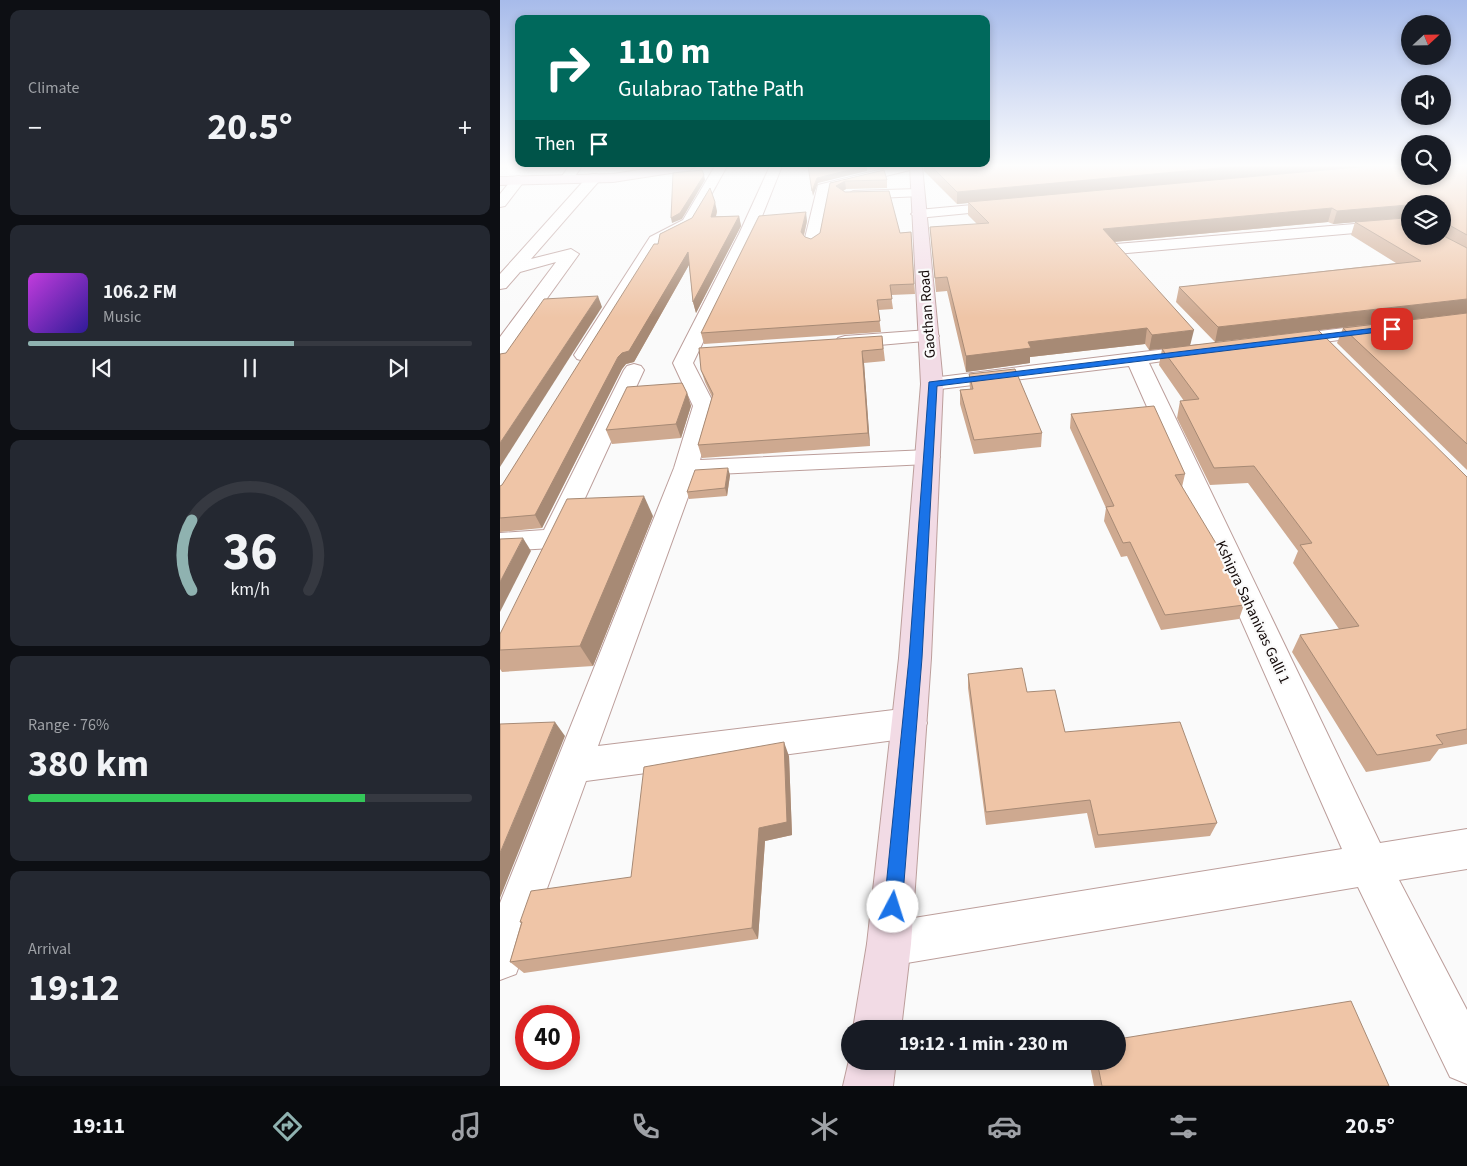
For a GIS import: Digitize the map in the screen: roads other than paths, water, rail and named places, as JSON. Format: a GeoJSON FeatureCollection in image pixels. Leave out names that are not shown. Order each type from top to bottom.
{"type":"FeatureCollection","features":[{"type":"Feature","properties":{"kind":"street"},"geometry":{"type":"LineString","coordinates":[[500,284],[560,217]]}},
{"type":"Feature","properties":{"kind":"street"},"geometry":{"type":"LineString","coordinates":[[572,374],[656,240],[688,223],[692,217]]}},
{"type":"Feature","properties":{"kind":"street"},"geometry":{"type":"LineString","coordinates":[[500,958],[686,468],[704,406],[683,363],[697,353],[754,217]]}},
{"type":"Feature","properties":{"kind":"street"},"geometry":{"type":"LineString","coordinates":[[812,242],[817,217]]}},
{"type":"Feature","properties":{"kind":"street","name":"Gaothan Road"},"geometry":{"type":"LineString","coordinates":[[878,1020],[890,944],[910,723],[932,384],[918,217]]}},
{"type":"Feature","properties":{"kind":"street"},"geometry":{"type":"LineString","coordinates":[[1129,264],[1116,250],[1401,224]]}},
{"type":"Feature","properties":{"kind":"street"},"geometry":{"type":"LineString","coordinates":[[500,350],[571,254],[515,268]]}},
{"type":"Feature","properties":{"kind":"street"},"geometry":{"type":"LineString","coordinates":[[1272,342],[1392,329]]}},
{"type":"Feature","properties":{"kind":"street"},"geometry":{"type":"LineString","coordinates":[[823,344],[928,336]]}},
{"type":"Feature","properties":{"kind":"street"},"geometry":{"type":"LineString","coordinates":[[1317,337],[1338,358]]}},
{"type":"Feature","properties":{"kind":"street"},"geometry":{"type":"LineString","coordinates":[[932,384],[1136,358],[1206,345]]}},
{"type":"Feature","properties":{"kind":"street"},"geometry":{"type":"LineString","coordinates":[[500,356],[504,357],[500,365]]}},
{"type":"Feature","properties":{"kind":"street","name":"Kshipra Sahanivas Galli 1"},"geometry":{"type":"LineString","coordinates":[[1136,358],[1369,865],[1467,1060]]}},
{"type":"Feature","properties":{"kind":"street"},"geometry":{"type":"LineString","coordinates":[[541,564],[634,370]]}},
{"type":"Feature","properties":{"kind":"street"},"geometry":{"type":"LineString","coordinates":[[686,468],[928,457]]}},
{"type":"Feature","properties":{"kind":"street"},"geometry":{"type":"LineString","coordinates":[[500,542],[553,539]]}},
{"type":"Feature","properties":{"kind":"street"},"geometry":{"type":"LineString","coordinates":[[573,766],[910,723]]}},
{"type":"Feature","properties":{"kind":"street"},"geometry":{"type":"LineString","coordinates":[[890,944],[1467,849]]}},
{"type":"Feature","properties":{"kind":"street"},"geometry":{"type":"LineString","coordinates":[[868,1086],[871,1070]]}}]}
